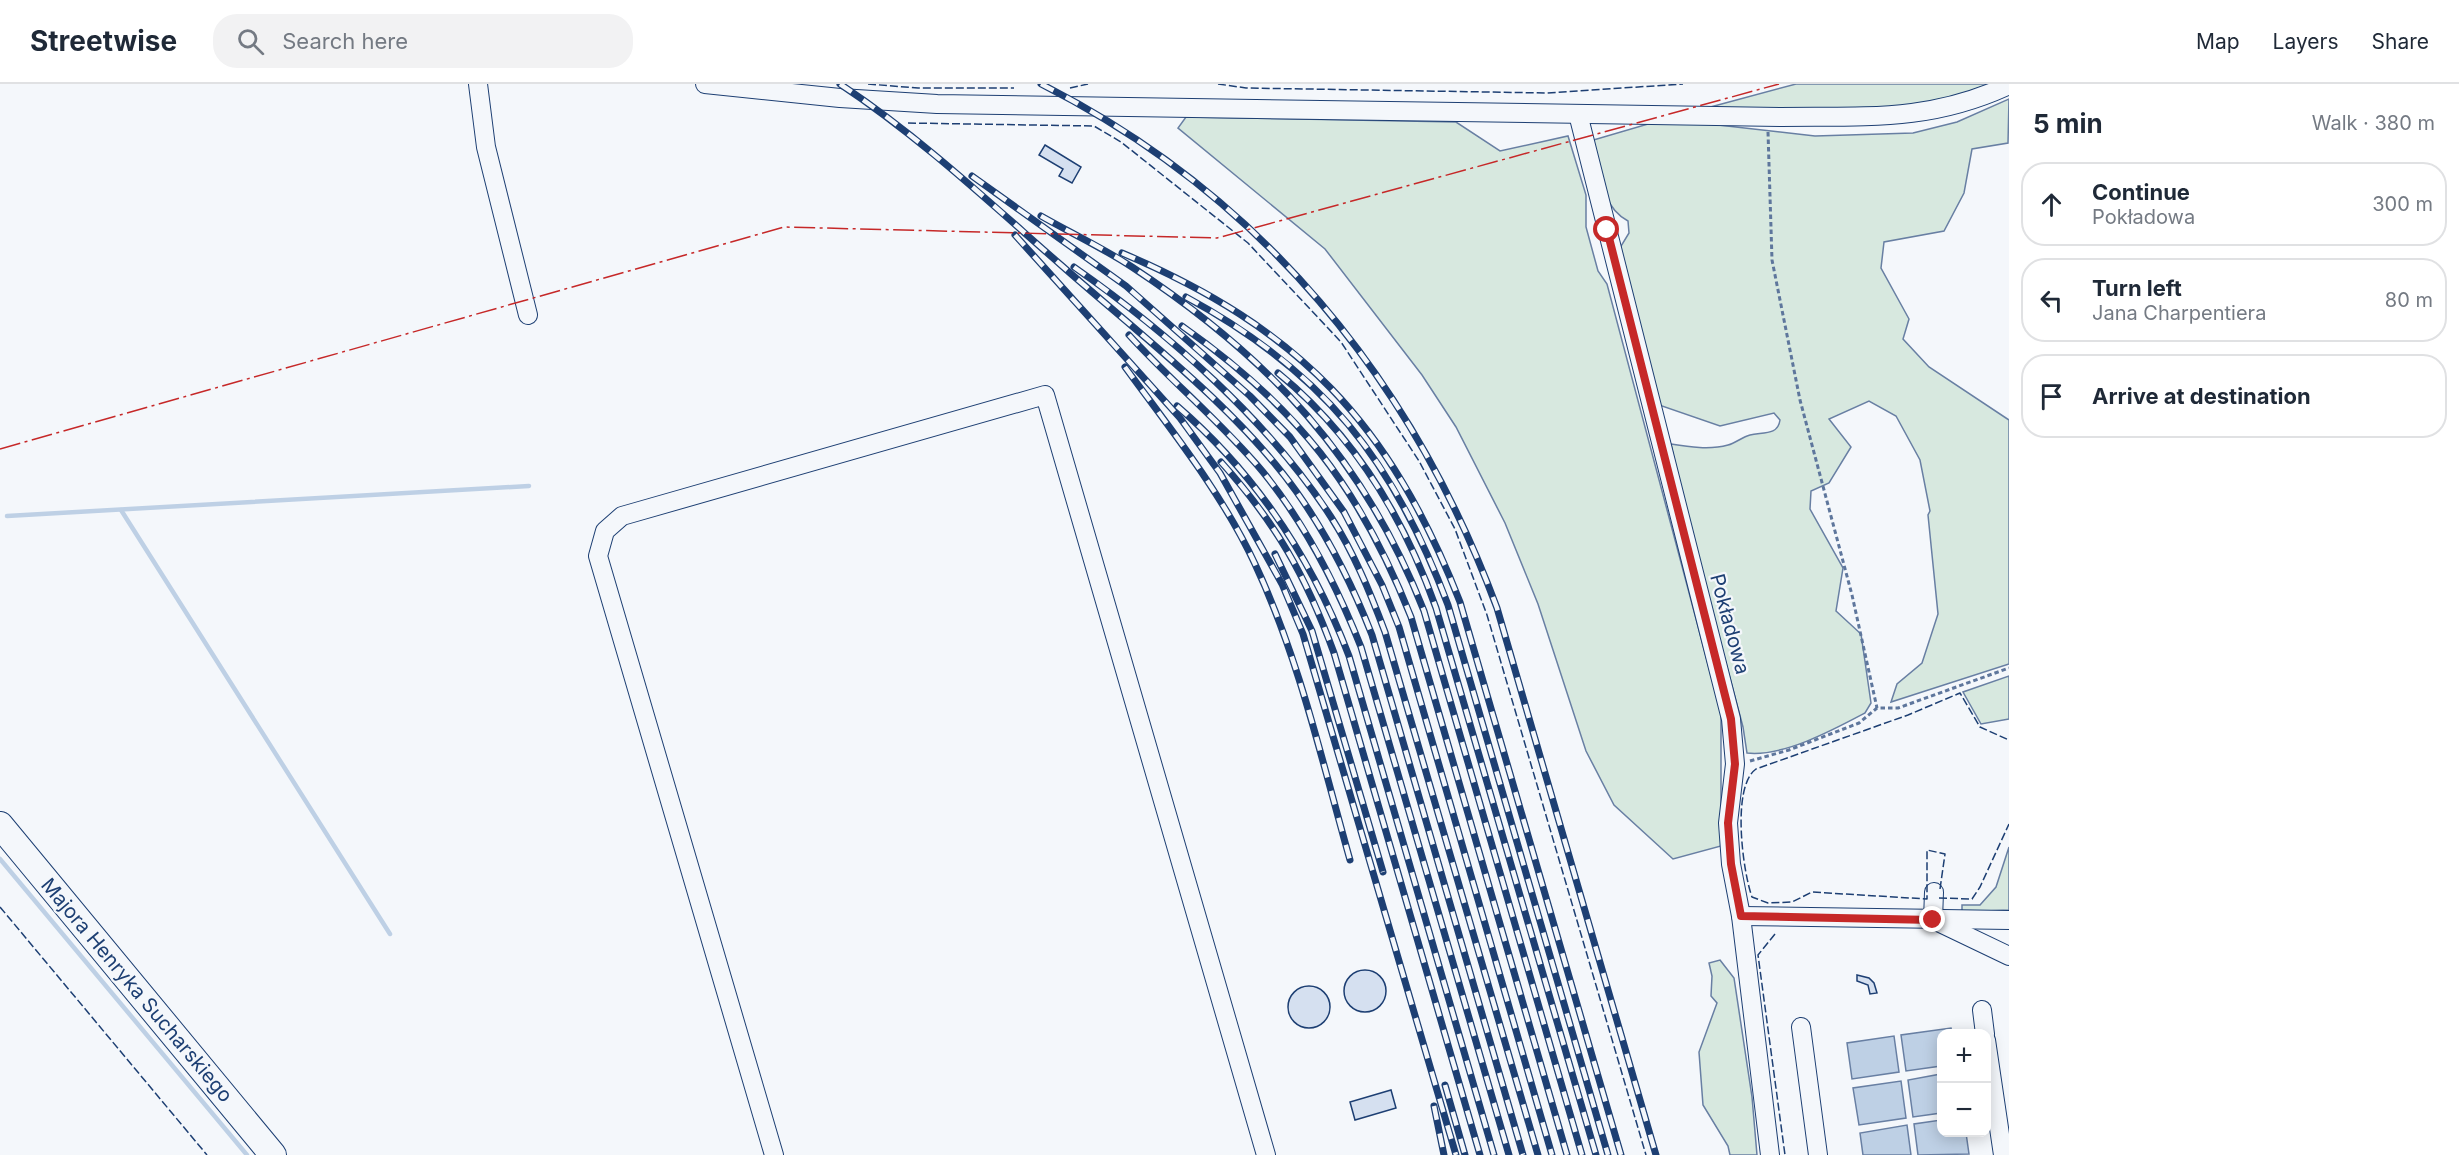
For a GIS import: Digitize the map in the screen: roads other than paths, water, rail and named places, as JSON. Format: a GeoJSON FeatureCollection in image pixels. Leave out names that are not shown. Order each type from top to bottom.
{"type":"FeatureCollection","features":[{"type":"Feature","properties":{"kind":"highway","name":"Majora Henryka Sucharskiego"},"geometry":{"type":"LineString","coordinates":[[0,825],[273,1155]]}},
{"type":"Feature","properties":{"kind":"street"},"geometry":{"type":"LineString","coordinates":[[478,84],[486,147],[528,315]]}},
{"type":"Feature","properties":{"kind":"street"},"geometry":{"type":"LineString","coordinates":[[705,84],[848,99],[937,104],[1767,116],[1894,116],[1941,110],[1982,98],[2009,85]]}},
{"type":"Feature","properties":{"kind":"street","name":"Pokładowa"},"geometry":{"type":"LineString","coordinates":[[1578,114],[1731,719],[1735,764],[1728,823],[1731,864],[1741,916],[1770,1155]]}},
{"type":"Feature","properties":{"kind":"street"},"geometry":{"type":"LineString","coordinates":[[774,1155],[598,556],[605,531],[622,516],[1045,395],[1266,1155]]}},
{"type":"Feature","properties":{"kind":"street"},"geometry":{"type":"LineString","coordinates":[[1933,920],[1934,892]]}},
{"type":"Feature","properties":{"kind":"street"},"geometry":{"type":"LineString","coordinates":[[1741,916],[2009,920]]}},
{"type":"Feature","properties":{"kind":"street"},"geometry":{"type":"LineString","coordinates":[[1933,920],[2009,956]]}},
{"type":"Feature","properties":{"kind":"street"},"geometry":{"type":"LineString","coordinates":[[1982,1010],[1985,1029]]}},
{"type":"Feature","properties":{"kind":"street"},"geometry":{"type":"LineString","coordinates":[[1801,1027],[1818,1155]]}},
{"type":"Feature","properties":{"kind":"street"},"geometry":{"type":"LineString","coordinates":[[1991,1074],[2003,1155]]}},
{"type":"Feature","properties":{"kind":"water"},"geometry":{"type":"Polygon","coordinates":[[[1937,1030],[1937,1067],[1906,1071],[1901,1035],[1937,1030]]]}},
{"type":"Feature","properties":{"kind":"water"},"geometry":{"type":"Polygon","coordinates":[[[1894,1036],[1899,1072],[1852,1079],[1847,1043],[1894,1036]]]}},
{"type":"Feature","properties":{"kind":"water"},"geometry":{"type":"Polygon","coordinates":[[[1937,1075],[1937,1114],[1913,1117],[1908,1080],[1937,1075]]]}},
{"type":"Feature","properties":{"kind":"water"},"geometry":{"type":"Polygon","coordinates":[[[1901,1081],[1906,1118],[1859,1125],[1853,1088],[1901,1081]]]}},
{"type":"Feature","properties":{"kind":"water"},"geometry":{"type":"Polygon","coordinates":[[[1937,1121],[1937,1137],[1967,1137],[1969,1154],[1918,1155],[1914,1124],[1937,1121]]]}},
{"type":"Feature","properties":{"kind":"water"},"geometry":{"type":"Polygon","coordinates":[[[1907,1125],[1911,1155],[1863,1155],[1860,1133],[1907,1125]]]}},
{"type":"Feature","properties":{"kind":"waterway"},"geometry":{"type":"LineString","coordinates":[[7,516],[529,486]]}},
{"type":"Feature","properties":{"kind":"waterway"},"geometry":{"type":"LineString","coordinates":[[121,510],[390,934]]}},
{"type":"Feature","properties":{"kind":"waterway"},"geometry":{"type":"LineString","coordinates":[[0,859],[247,1155]]}},
{"type":"Feature","properties":{"kind":"railway"},"geometry":{"type":"LineString","coordinates":[[840,84],[870,104],[954,171],[1185,372],[1245,430],[1272,460],[1319,525],[1356,597],[1372,635],[1523,1155]]}},
{"type":"Feature","properties":{"kind":"railway"},"geometry":{"type":"LineString","coordinates":[[1041,84],[1120,129],[1193,180],[1260,238],[1320,302],[1373,371],[1421,445],[1462,524],[1497,608],[1656,1155]]}},
{"type":"Feature","properties":{"kind":"railway"},"geometry":{"type":"LineString","coordinates":[[972,176],[1126,286],[1250,396],[1290,437],[1344,512],[1382,585],[1399,627],[1552,1155]]}},
{"type":"Feature","properties":{"kind":"railway"},"geometry":{"type":"LineString","coordinates":[[1041,216],[1132,267],[1227,337],[1269,375],[1307,415],[1341,459],[1372,505],[1400,556],[1424,611],[1582,1155]]}},
{"type":"Feature","properties":{"kind":"railway"},"geometry":{"type":"LineString","coordinates":[[1015,235],[1180,418],[1220,473],[1282,584],[1303,634],[1456,1155]]}},
{"type":"Feature","properties":{"kind":"railway"},"geometry":{"type":"LineString","coordinates":[[1122,253],[1184,282],[1240,314],[1288,349],[1331,388],[1369,433],[1403,482],[1433,539],[1460,602],[1621,1155]]}},
{"type":"Feature","properties":{"kind":"railway"},"geometry":{"type":"LineString","coordinates":[[1074,267],[1180,349],[1247,413],[1306,481],[1347,545],[1385,632],[1538,1155]]}},
{"type":"Feature","properties":{"kind":"railway"},"geometry":{"type":"LineString","coordinates":[[1186,297],[1235,326],[1277,356],[1315,389],[1348,424],[1377,463],[1403,506],[1427,553],[1448,605],[1608,1155]]}},
{"type":"Feature","properties":{"kind":"railway"},"geometry":{"type":"LineString","coordinates":[[1182,326],[1223,356],[1291,419],[1346,489],[1391,570],[1411,617],[1567,1155]]}},
{"type":"Feature","properties":{"kind":"railway"},"geometry":{"type":"LineString","coordinates":[[1129,335],[1231,437],[1279,492],[1319,556],[1341,601],[1361,647],[1509,1155]]}},
{"type":"Feature","properties":{"kind":"railway"},"geometry":{"type":"LineString","coordinates":[[1125,367],[1211,487],[1255,564],[1271,600],[1297,673],[1350,860]]}},
{"type":"Feature","properties":{"kind":"railway"},"geometry":{"type":"LineString","coordinates":[[1278,373],[1305,397],[1353,450],[1392,510],[1423,575],[1436,608],[1596,1155]]}},
{"type":"Feature","properties":{"kind":"railway"},"geometry":{"type":"LineString","coordinates":[[1177,406],[1232,460],[1279,520],[1318,586],[1334,620],[1349,656],[1494,1155]]}},
{"type":"Feature","properties":{"kind":"railway"},"geometry":{"type":"LineString","coordinates":[[1221,462],[1258,507],[1288,552],[1312,599],[1334,653],[1480,1155]]}},
{"type":"Feature","properties":{"kind":"railway"},"geometry":{"type":"LineString","coordinates":[[1275,554],[1312,631],[1383,872]]}},
{"type":"Feature","properties":{"kind":"railway"},"geometry":{"type":"LineString","coordinates":[[1445,1085],[1465,1155]]}},
{"type":"Feature","properties":{"kind":"railway"},"geometry":{"type":"LineString","coordinates":[[1434,1106],[1444,1155]]}}]}
